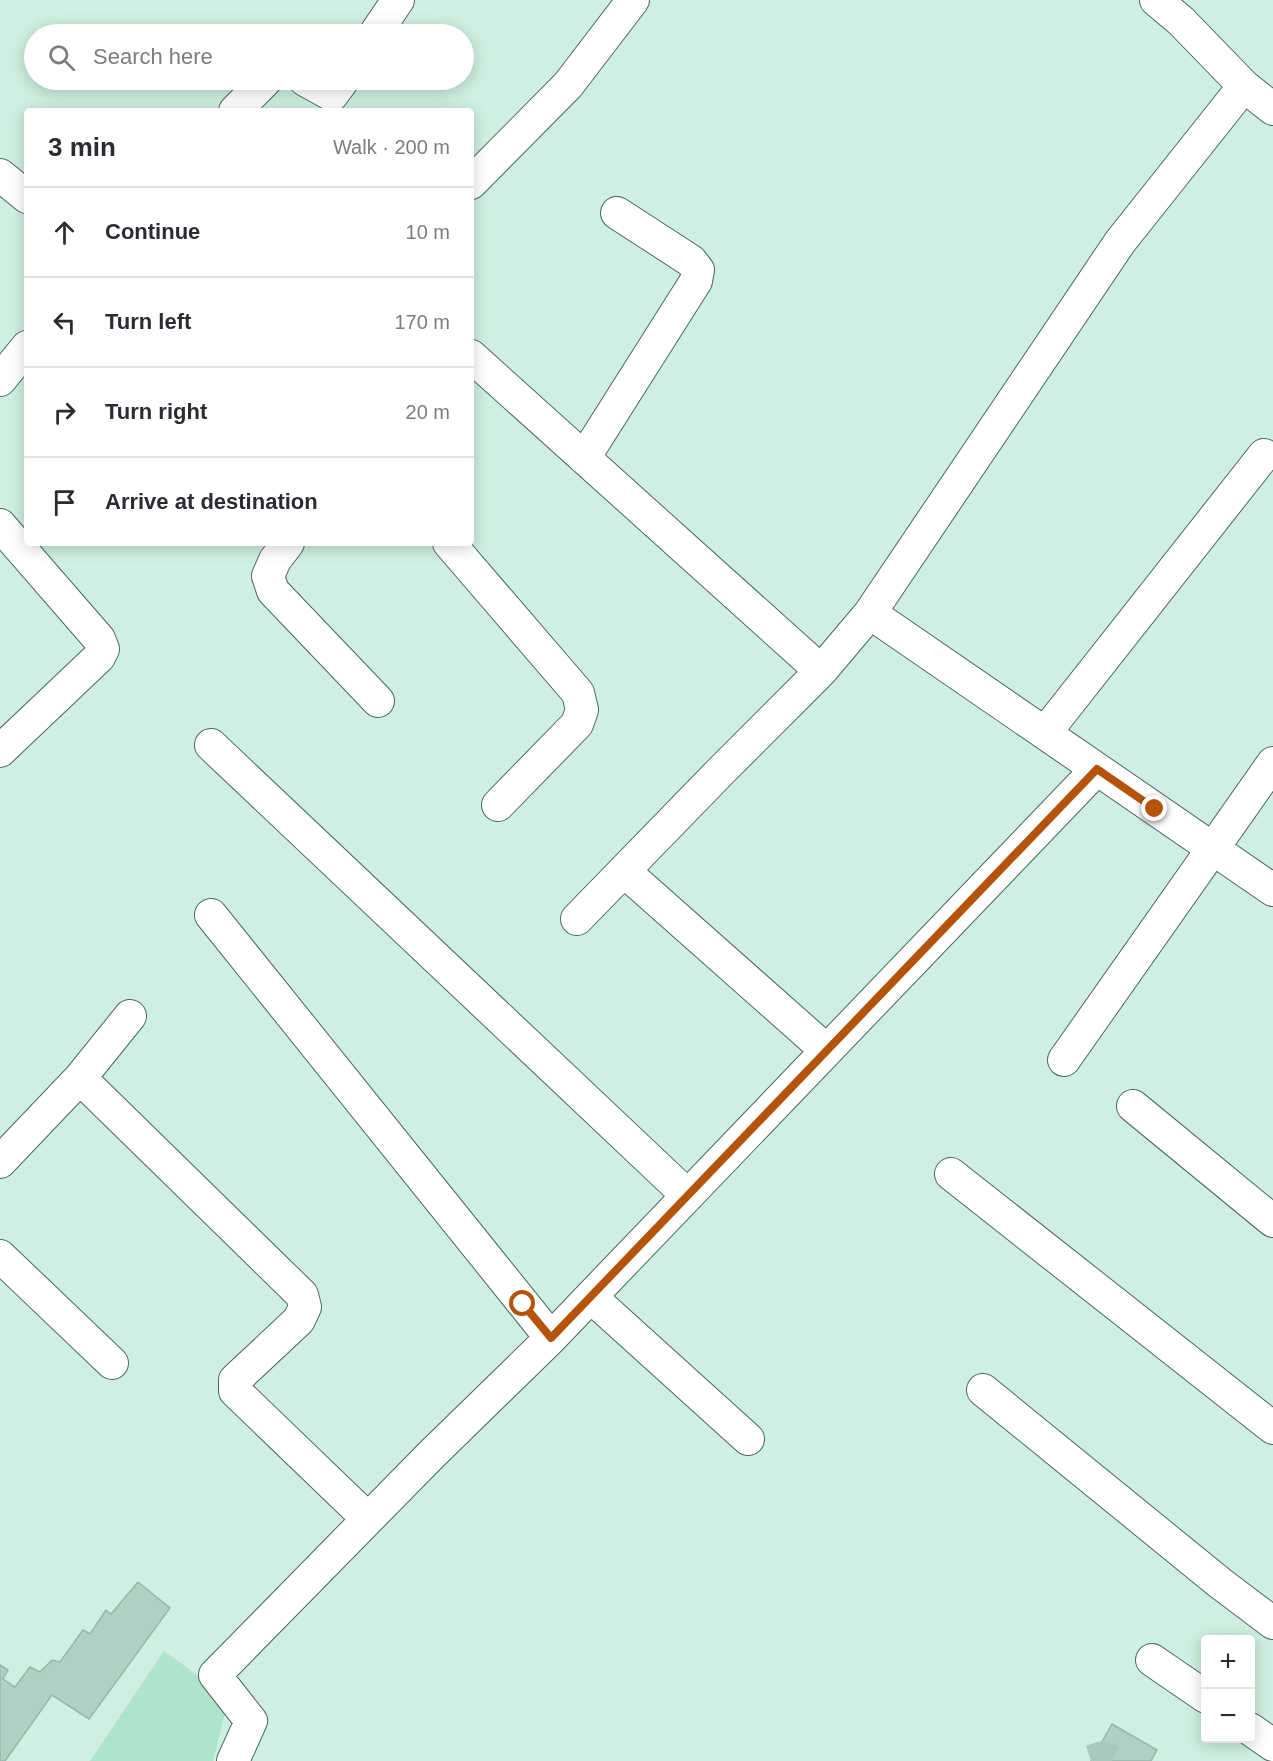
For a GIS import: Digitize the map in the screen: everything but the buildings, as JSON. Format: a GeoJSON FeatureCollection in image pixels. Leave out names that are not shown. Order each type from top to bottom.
{"type":"FeatureCollection","features":[{"type":"Feature","properties":{"kind":"street"},"geometry":{"type":"LineString","coordinates":[[382,24],[399,0]]}},
{"type":"Feature","properties":{"kind":"street"},"geometry":{"type":"LineString","coordinates":[[474,180],[568,85],[633,0]]}},
{"type":"Feature","properties":{"kind":"street"},"geometry":{"type":"LineString","coordinates":[[1156,0],[1181,21],[1244,86],[1273,109]]}},
{"type":"Feature","properties":{"kind":"street"},"geometry":{"type":"LineString","coordinates":[[578,919],[720,771],[821,671],[870,613],[1120,242],[1244,86]]}},
{"type":"Feature","properties":{"kind":"street"},"geometry":{"type":"LineString","coordinates":[[238,108],[256,90]]}},
{"type":"Feature","properties":{"kind":"street"},"geometry":{"type":"LineString","coordinates":[[323,90],[332,95],[335,90]]}},
{"type":"Feature","properties":{"kind":"street"},"geometry":{"type":"LineString","coordinates":[[0,175],[24,194]]}},
{"type":"Feature","properties":{"kind":"street"},"geometry":{"type":"LineString","coordinates":[[584,458],[696,281],[698,270],[691,261],[617,213]]}},
{"type":"Feature","properties":{"kind":"street"},"geometry":{"type":"LineString","coordinates":[[0,380],[24,350]]}},
{"type":"Feature","properties":{"kind":"street"},"geometry":{"type":"LineString","coordinates":[[474,359],[821,671]]}},
{"type":"Feature","properties":{"kind":"street"},"geometry":{"type":"LineString","coordinates":[[1045,733],[1264,455]]}},
{"type":"Feature","properties":{"kind":"street"},"geometry":{"type":"LineString","coordinates":[[0,525],[99,639],[103,649],[99,657],[0,751]]}},
{"type":"Feature","properties":{"kind":"street"},"geometry":{"type":"LineString","coordinates":[[286,546],[275,560],[268,576],[273,591],[378,701]]}},
{"type":"Feature","properties":{"kind":"street"},"geometry":{"type":"LineString","coordinates":[[452,546],[578,693],[582,710],[577,724],[498,805]]}},
{"type":"Feature","properties":{"kind":"street"},"geometry":{"type":"LineString","coordinates":[[870,613],[1273,890]]}},
{"type":"Feature","properties":{"kind":"street"},"geometry":{"type":"LineString","coordinates":[[211,745],[687,1195]]}},
{"type":"Feature","properties":{"kind":"street"},"geometry":{"type":"LineString","coordinates":[[1064,1060],[1273,763]]}},
{"type":"Feature","properties":{"kind":"street"},"geometry":{"type":"LineString","coordinates":[[233,1761],[250,1721],[216,1675],[431,1455],[591,1297],[1097,769]]}},
{"type":"Feature","properties":{"kind":"street"},"geometry":{"type":"LineString","coordinates":[[624,871],[826,1050]]}},
{"type":"Feature","properties":{"kind":"street"},"geometry":{"type":"LineString","coordinates":[[211,915],[551,1338]]}},
{"type":"Feature","properties":{"kind":"street"},"geometry":{"type":"LineString","coordinates":[[0,1162],[80,1078],[130,1016]]}},
{"type":"Feature","properties":{"kind":"street"},"geometry":{"type":"LineString","coordinates":[[80,1078],[302,1295],[305,1307],[299,1320],[235,1380],[235,1391],[368,1519]]}},
{"type":"Feature","properties":{"kind":"street"},"geometry":{"type":"LineString","coordinates":[[1133,1106],[1273,1221]]}},
{"type":"Feature","properties":{"kind":"street"},"geometry":{"type":"LineString","coordinates":[[951,1174],[1273,1428]]}},
{"type":"Feature","properties":{"kind":"street"},"geometry":{"type":"LineString","coordinates":[[0,1257],[112,1363]]}},
{"type":"Feature","properties":{"kind":"street"},"geometry":{"type":"LineString","coordinates":[[591,1297],[748,1439]]}},
{"type":"Feature","properties":{"kind":"street"},"geometry":{"type":"LineString","coordinates":[[982,1390],[1220,1583],[1273,1623]]}},
{"type":"Feature","properties":{"kind":"street"},"geometry":{"type":"LineString","coordinates":[[1152,1660],[1201,1694]]}},
{"type":"Feature","properties":{"kind":"street"},"geometry":{"type":"LineString","coordinates":[[1255,1732],[1273,1745]]}},
{"type":"Feature","properties":{"kind":"green space"},"geometry":{"type":"Polygon","coordinates":[[[164,1651],[212,1686],[226,1709],[213,1761],[90,1761],[164,1651]]]}},
{"type":"Feature","properties":{"kind":"tunnel"},"geometry":{"type":"LineString","coordinates":[[1091,1761],[1103,1757],[1112,1761]]}},
{"type":"Feature","properties":{"kind":"route"},"geometry":{"type":"LineString","coordinates":[[523,1304],[551,1338],[1097,769],[1155,809]]}}]}
